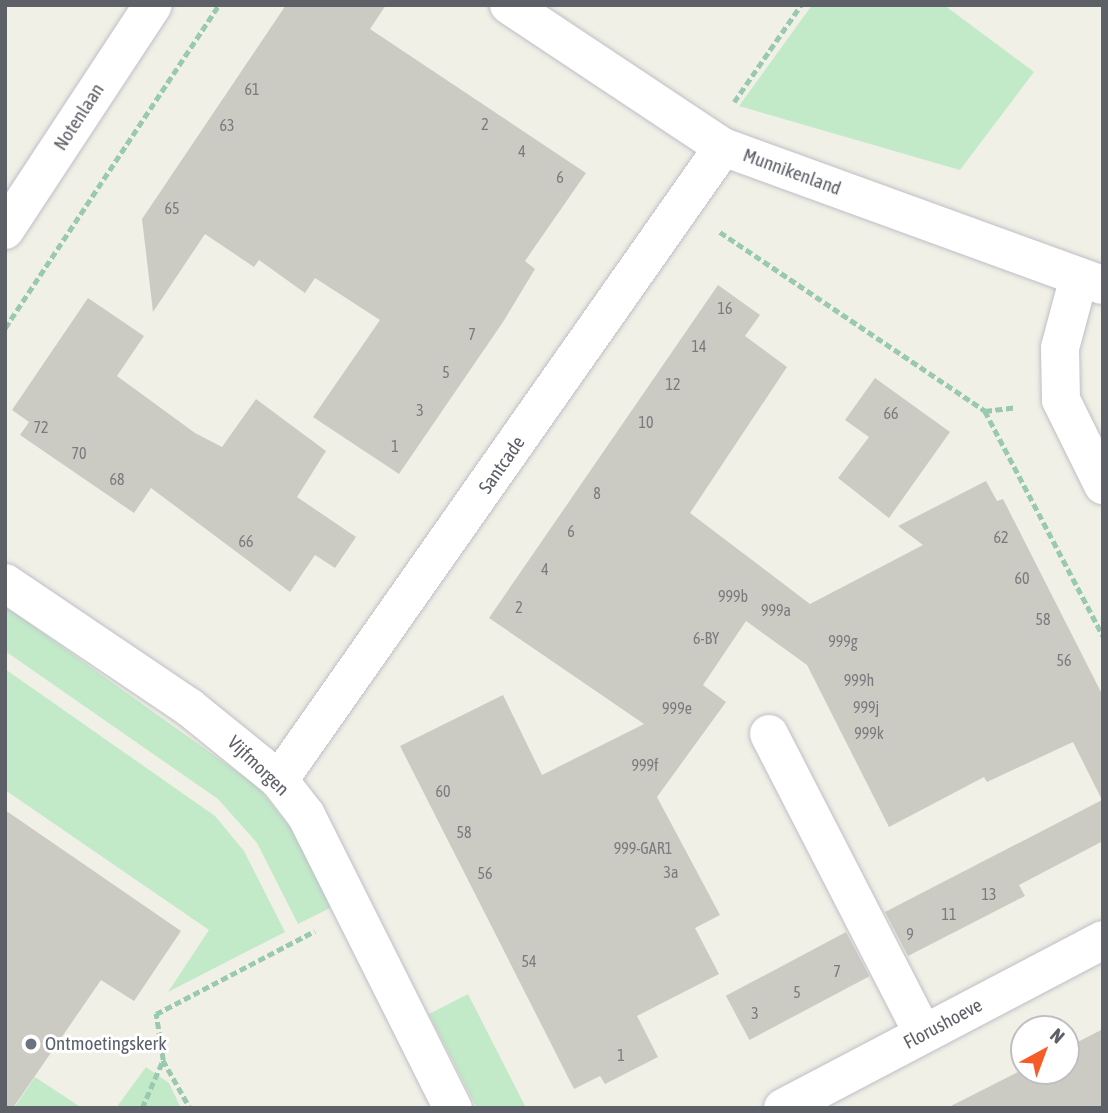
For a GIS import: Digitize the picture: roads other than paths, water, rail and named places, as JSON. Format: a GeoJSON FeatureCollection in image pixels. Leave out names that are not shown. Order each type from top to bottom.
{"type":"FeatureCollection","features":[{"type":"Feature","properties":{"kind":"street","name":"Notenlaan"},"geometry":{"type":"LineString","coordinates":[[5,230],[153,5]]}},
{"type":"Feature","properties":{"kind":"street","name":"Munnikenland"},"geometry":{"type":"LineString","coordinates":[[520,9],[723,147],[1091,281]]}},
{"type":"Feature","properties":{"kind":"street","name":"Santcade"},"geometry":{"type":"LineString","coordinates":[[279,780],[684,208],[723,147]]}},
{"type":"Feature","properties":{"kind":"street"},"geometry":{"type":"LineString","coordinates":[[1091,281],[1060,348],[1061,400],[1103,485]]}},
{"type":"Feature","properties":{"kind":"street","name":"Vijfmorgen"},"geometry":{"type":"LineString","coordinates":[[5,583],[189,707],[279,780],[306,815],[453,1108]]}},
{"type":"Feature","properties":{"kind":"street"},"geometry":{"type":"LineString","coordinates":[[769,734],[923,1034]]}},
{"type":"Feature","properties":{"kind":"street","name":"Florushoeve"},"geometry":{"type":"LineString","coordinates":[[783,1108],[1103,940]]}},
{"type":"Feature","properties":{"kind":"place","name":"Ontmoetingskerk"},"geometry":{"type":"Point","coordinates":[31,1044]}}]}
